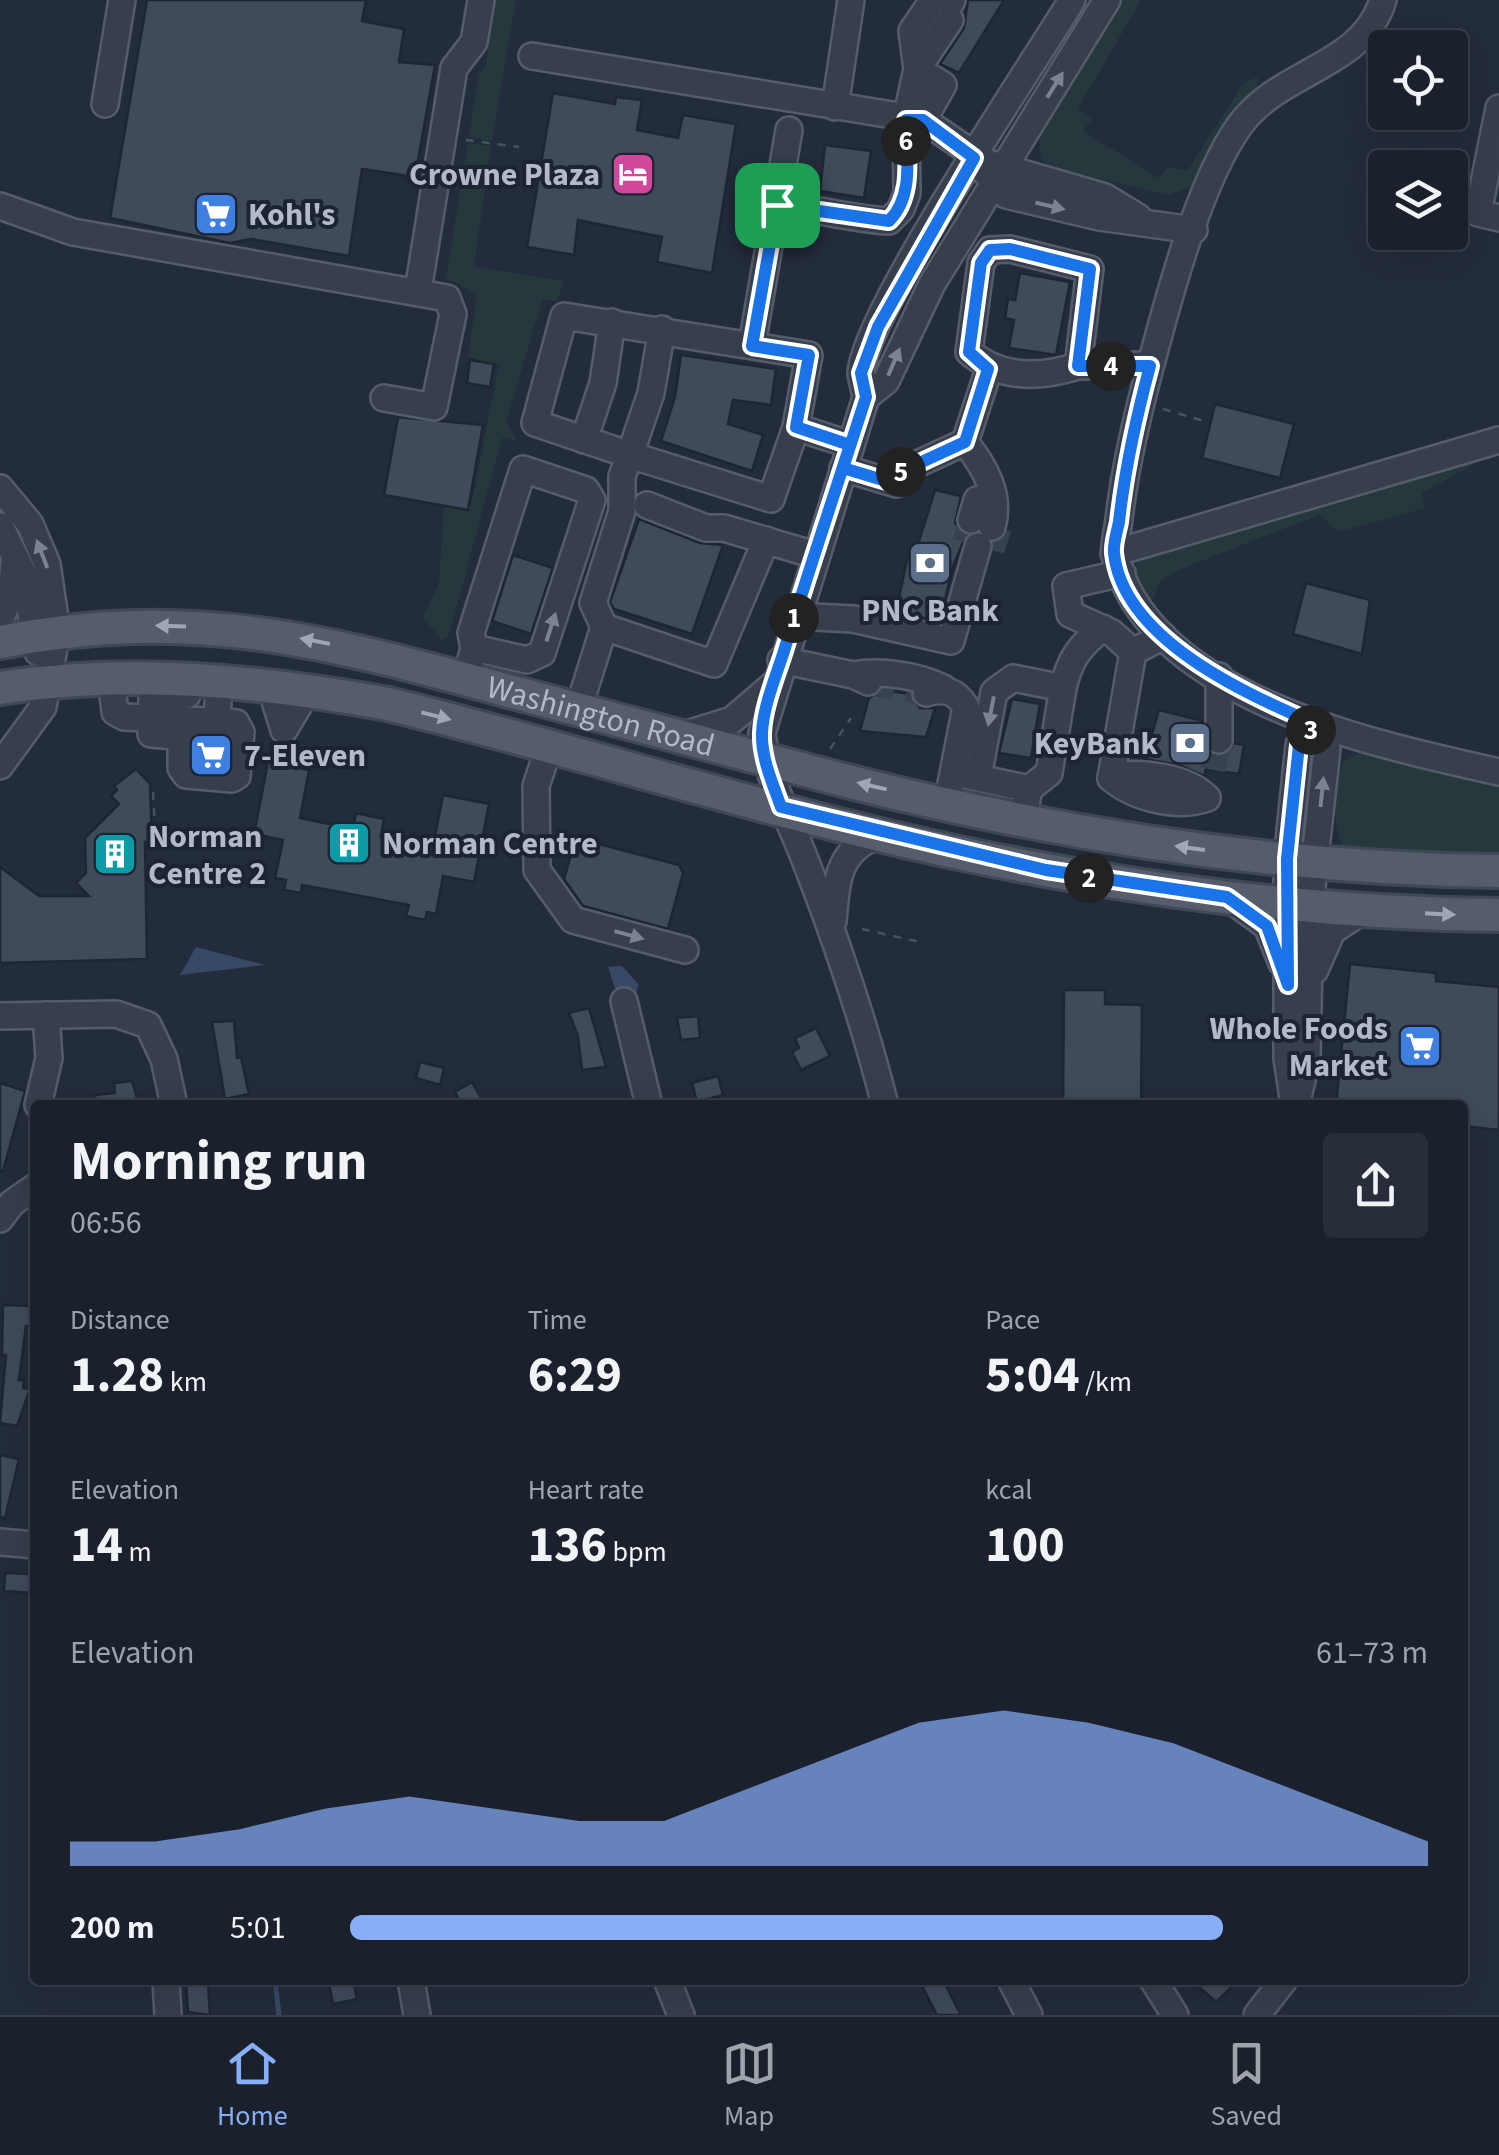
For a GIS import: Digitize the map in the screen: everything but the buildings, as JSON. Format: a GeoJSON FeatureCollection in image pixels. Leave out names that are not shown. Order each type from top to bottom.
{"type":"FeatureCollection","features":[{"type":"Feature","properties":{"kind":"main road","name":"Washington Road"},"geometry":{"type":"LineString","coordinates":[[0,642],[146,625],[268,632],[340,645],[765,759],[959,778],[1026,805],[1199,850],[1499,871]]}},
{"type":"Feature","properties":{"kind":"main road","name":"Washington Road"},"geometry":{"type":"LineString","coordinates":[[0,688],[46,681],[110,679],[218,703],[270,686],[308,690],[388,704],[881,834],[1046,870],[1227,897],[1364,910],[1499,915]]}},
{"type":"Feature","properties":{"kind":"street"},"geometry":{"type":"LineString","coordinates":[[106,104],[122,0]]}},
{"type":"Feature","properties":{"kind":"street"},"geometry":{"type":"LineString","coordinates":[[418,291],[454,68],[474,42],[481,0]]}},
{"type":"Feature","properties":{"kind":"street"},"geometry":{"type":"LineString","coordinates":[[834,107],[852,0]]}},
{"type":"Feature","properties":{"kind":"street"},"geometry":{"type":"LineString","coordinates":[[883,1100],[832,931],[765,759],[762,733],[795,616],[866,397],[861,373],[878,327],[974,158],[1072,0]]}},
{"type":"Feature","properties":{"kind":"street"},"geometry":{"type":"LineString","coordinates":[[866,397],[886,380],[919,308],[1107,0]]}},
{"type":"Feature","properties":{"kind":"street"},"geometry":{"type":"LineString","coordinates":[[1384,0],[1368,35],[1252,108],[1218,161],[1150,366],[1124,466],[1118,563],[1144,616],[1163,636],[1219,676],[1316,724],[1499,772]]}},
{"type":"Feature","properties":{"kind":"street"},"geometry":{"type":"LineString","coordinates":[[777,205],[889,221],[901,209],[915,120],[917,62],[950,6]]}},
{"type":"Feature","properties":{"kind":"street"},"geometry":{"type":"LineString","coordinates":[[532,56],[915,120],[974,158],[1023,200],[1099,217],[1194,230]]}},
{"type":"Feature","properties":{"kind":"street"},"geometry":{"type":"LineString","coordinates":[[915,120],[943,85],[917,62]]}},
{"type":"Feature","properties":{"kind":"street"},"geometry":{"type":"LineString","coordinates":[[1499,108],[1478,213],[1499,218]]}},
{"type":"Feature","properties":{"kind":"street"},"geometry":{"type":"LineString","coordinates":[[752,346],[789,130]]}},
{"type":"Feature","properties":{"kind":"street"},"geometry":{"type":"LineString","coordinates":[[0,206],[74,232],[447,298],[453,314],[434,407],[384,398]]}},
{"type":"Feature","properties":{"kind":"street"},"geometry":{"type":"LineString","coordinates":[[1078,366],[1090,269],[1010,249],[990,250],[981,263],[969,352],[988,369],[1048,376],[1078,366],[1150,366]]}},
{"type":"Feature","properties":{"kind":"street"},"geometry":{"type":"LineString","coordinates":[[564,316],[662,330],[809,355],[796,427],[771,498],[535,423],[564,316]]}},
{"type":"Feature","properties":{"kind":"street"},"geometry":{"type":"LineString","coordinates":[[584,440],[603,384],[612,322]]}},
{"type":"Feature","properties":{"kind":"street"},"geometry":{"type":"LineString","coordinates":[[578,710],[604,627],[593,603],[631,506],[622,476],[651,393],[662,330]]}},
{"type":"Feature","properties":{"kind":"street"},"geometry":{"type":"LineString","coordinates":[[796,427],[896,484],[900,472],[965,442],[988,369]]}},
{"type":"Feature","properties":{"kind":"street"},"geometry":{"type":"LineString","coordinates":[[1133,652],[1103,628],[1070,614],[1066,586],[1118,563],[1499,440]]}},
{"type":"Feature","properties":{"kind":"street"},"geometry":{"type":"LineString","coordinates":[[795,616],[854,619],[951,641],[981,539],[1005,508],[993,496],[983,465],[965,442]]}},
{"type":"Feature","properties":{"kind":"street"},"geometry":{"type":"LineString","coordinates":[[466,680],[474,648],[470,632],[523,469],[586,490],[592,500],[542,653],[526,660],[474,648]]}},
{"type":"Feature","properties":{"kind":"street"},"geometry":{"type":"LineString","coordinates":[[0,488],[30,524],[47,564],[46,681],[38,715],[0,766]]}},
{"type":"Feature","properties":{"kind":"street"},"geometry":{"type":"LineString","coordinates":[[592,500],[656,512],[706,528],[724,528],[815,555]]}},
{"type":"Feature","properties":{"kind":"street"},"geometry":{"type":"LineString","coordinates":[[0,526],[46,634]]}},
{"type":"Feature","properties":{"kind":"street"},"geometry":{"type":"LineString","coordinates":[[604,627],[714,664],[766,540]]}},
{"type":"Feature","properties":{"kind":"street"},"geometry":{"type":"LineString","coordinates":[[0,620],[11,596],[14,554]]}},
{"type":"Feature","properties":{"kind":"street"},"geometry":{"type":"LineString","coordinates":[[1026,805],[1049,773],[1069,663],[1080,646],[1103,628]]}},
{"type":"Feature","properties":{"kind":"street"},"geometry":{"type":"LineString","coordinates":[[1133,652],[1163,636]]}},
{"type":"Feature","properties":{"kind":"street"},"geometry":{"type":"LineString","coordinates":[[1133,652],[1111,778],[1207,798],[1213,770]]}},
{"type":"Feature","properties":{"kind":"street"},"geometry":{"type":"LineString","coordinates":[[778,672],[853,677],[872,672],[929,681],[934,691],[959,696],[966,707],[959,778]]}},
{"type":"Feature","properties":{"kind":"street"},"geometry":{"type":"LineString","coordinates":[[680,736],[732,720],[778,672]]}},
{"type":"Feature","properties":{"kind":"street"},"geometry":{"type":"LineString","coordinates":[[1219,676],[1220,732],[1256,696]]}},
{"type":"Feature","properties":{"kind":"street"},"geometry":{"type":"LineString","coordinates":[[959,778],[994,692],[1014,678],[1062,688]]}},
{"type":"Feature","properties":{"kind":"street"},"geometry":{"type":"LineString","coordinates":[[110,679],[115,712],[150,719],[208,720],[218,703]]}},
{"type":"Feature","properties":{"kind":"street"},"geometry":{"type":"LineString","coordinates":[[150,719],[151,734],[210,738],[216,733],[218,703]]}},
{"type":"Feature","properties":{"kind":"street"},"geometry":{"type":"LineString","coordinates":[[181,738],[181,768],[186,775],[232,779],[237,776],[241,732],[218,703]]}},
{"type":"Feature","properties":{"kind":"street"},"geometry":{"type":"LineString","coordinates":[[1296,1100],[1307,1059],[1298,989],[1301,860],[1327,748],[1316,724]]}},
{"type":"Feature","properties":{"kind":"street"},"geometry":{"type":"LineString","coordinates":[[549,746],[536,786],[537,870],[573,920],[685,950]]}},
{"type":"Feature","properties":{"kind":"street"},"geometry":{"type":"LineString","coordinates":[[832,931],[838,872],[845,856],[854,846],[881,834]]}},
{"type":"Feature","properties":{"kind":"street"},"geometry":{"type":"LineString","coordinates":[[1227,897],[1267,926],[1298,989]]}},
{"type":"Feature","properties":{"kind":"street"},"geometry":{"type":"LineString","coordinates":[[1298,989],[1332,932],[1364,910]]}},
{"type":"Feature","properties":{"kind":"street"},"geometry":{"type":"LineString","coordinates":[[624,1001],[648,1100]]}},
{"type":"Feature","properties":{"kind":"street"},"geometry":{"type":"LineString","coordinates":[[0,1016],[116,1014],[148,1025],[164,1059],[173,1100]]}},
{"type":"Feature","properties":{"kind":"street"},"geometry":{"type":"LineString","coordinates":[[38,1100],[48,1058],[46,1015]]}},
{"type":"Feature","properties":{"kind":"street"},"geometry":{"type":"LineString","coordinates":[[0,1218],[30,1191]]}},
{"type":"Feature","properties":{"kind":"street"},"geometry":{"type":"LineString","coordinates":[[0,1542],[30,1545]]}},
{"type":"Feature","properties":{"kind":"street"},"geometry":{"type":"LineString","coordinates":[[166,1985],[168,2015]]}},
{"type":"Feature","properties":{"kind":"street"},"geometry":{"type":"LineString","coordinates":[[412,1985],[417,2015]]}},
{"type":"Feature","properties":{"kind":"street"},"geometry":{"type":"LineString","coordinates":[[669,1985],[681,2015]]}},
{"type":"Feature","properties":{"kind":"street"},"geometry":{"type":"LineString","coordinates":[[1014,1985],[1029,2015]]}},
{"type":"Feature","properties":{"kind":"street"},"geometry":{"type":"LineString","coordinates":[[1157,1985],[1175,2015]]}},
{"type":"Feature","properties":{"kind":"street"},"geometry":{"type":"LineString","coordinates":[[1256,2015],[1280,1985]]}},
{"type":"Feature","properties":{"kind":"path"},"geometry":{"type":"LineString","coordinates":[[468,140],[519,147]]}},
{"type":"Feature","properties":{"kind":"path"},"geometry":{"type":"LineString","coordinates":[[1141,402],[1204,421]]}},
{"type":"Feature","properties":{"kind":"path"},"geometry":{"type":"LineString","coordinates":[[829,750],[851,718]]}},
{"type":"Feature","properties":{"kind":"path"},"geometry":{"type":"LineString","coordinates":[[153,792],[156,848]]}},
{"type":"Feature","properties":{"kind":"path"},"geometry":{"type":"LineString","coordinates":[[862,930],[920,942]]}},
{"type":"Feature","properties":{"kind":"green space"},"geometry":{"type":"Polygon","coordinates":[[[494,0],[516,0],[492,141],[469,137],[479,72],[486,67],[494,0]]]}},
{"type":"Feature","properties":{"kind":"green space"},"geometry":{"type":"Polygon","coordinates":[[[1119,0],[1141,0],[1077,110],[1092,119],[1083,131],[1158,178],[1167,168],[1188,170],[1244,82],[1258,77],[1257,90],[1217,135],[1192,187],[1169,195],[1051,168],[1041,158],[1039,134],[1119,0]]]}},
{"type":"Feature","properties":{"kind":"green space"},"geometry":{"type":"Polygon","coordinates":[[[468,143],[491,146],[474,267],[564,281],[557,301],[542,300],[506,422],[518,441],[502,438],[449,635],[442,640],[423,618],[439,583],[444,503],[471,506],[499,365],[468,357],[477,296],[446,277],[468,143]]]}},
{"type":"Feature","properties":{"kind":"green space"},"geometry":{"type":"Polygon","coordinates":[[[1480,461],[1422,493],[1425,508],[1339,532],[1319,515],[1178,570],[1160,581],[1152,601],[1135,573],[1137,563],[1143,559],[1480,461]]]}},
{"type":"Feature","properties":{"kind":"green space"},"geometry":{"type":"Polygon","coordinates":[[[1370,751],[1499,781],[1499,862],[1348,852],[1336,820],[1337,778],[1347,759],[1370,751]]]}},
{"type":"Feature","properties":{"kind":"water"},"geometry":{"type":"Polygon","coordinates":[[[196,947],[265,965],[180,975],[196,947]]]}},
{"type":"Feature","properties":{"kind":"water"},"geometry":{"type":"Polygon","coordinates":[[[622,966],[639,985],[636,992],[616,992],[608,967],[622,966]]]}},
{"type":"Feature","properties":{"kind":"waterway"},"geometry":{"type":"LineString","coordinates":[[276,1985],[279,2015]]}},
{"type":"Feature","properties":{"kind":"tunnel"},"geometry":{"type":"LineString","coordinates":[[965,542],[971,520]]}},
{"type":"Feature","properties":{"kind":"tunnel"},"geometry":{"type":"LineString","coordinates":[[992,550],[999,528]]}},
{"type":"Feature","properties":{"kind":"tunnel"},"geometry":{"type":"LineString","coordinates":[[870,683],[926,693]]}},
{"type":"Feature","properties":{"kind":"tunnel"},"geometry":{"type":"LineString","coordinates":[[1213,770],[1219,740]]}},
{"type":"Feature","properties":{"kind":"place","name":"Crowne Plaza"},"geometry":{"type":"Point","coordinates":[633,174]}},
{"type":"Feature","properties":{"kind":"place","name":"Kohl's"},"geometry":{"type":"Point","coordinates":[216,214]}},
{"type":"Feature","properties":{"kind":"place","name":"PNC Bank"},"geometry":{"type":"Point","coordinates":[930,563]}},
{"type":"Feature","properties":{"kind":"place","name":"KeyBank"},"geometry":{"type":"Point","coordinates":[1190,743]}},
{"type":"Feature","properties":{"kind":"place","name":"7-Eleven"},"geometry":{"type":"Point","coordinates":[211,755]}},
{"type":"Feature","properties":{"kind":"place","name":"Norman Centre"},"geometry":{"type":"Point","coordinates":[349,843]}},
{"type":"Feature","properties":{"kind":"place","name":"Norman Centre 2"},"geometry":{"type":"Point","coordinates":[115,854]}},
{"type":"Feature","properties":{"kind":"place","name":"Whole Foods Market"},"geometry":{"type":"Point","coordinates":[1420,1046]}},
{"type":"Feature","properties":{"kind":"route"},"geometry":{"type":"LineString","coordinates":[[906,120],[923,120],[974,158],[892,298],[861,373],[866,397],[843,468],[896,484],[900,472],[965,442],[988,369],[969,352],[981,263],[990,250],[1010,249],[1090,269],[1078,366],[1150,366],[1124,466],[1114,553],[1129,591],[1144,616],[1190,658],[1256,696],[1316,724],[1299,745],[1287,859],[1288,985],[1274,936],[1250,910],[1227,897],[1136,886],[955,852],[781,807],[765,759],[763,726],[850,445],[796,427],[809,355],[752,346],[777,205],[837,210],[889,221],[901,209],[906,192],[906,120]]}}]}
